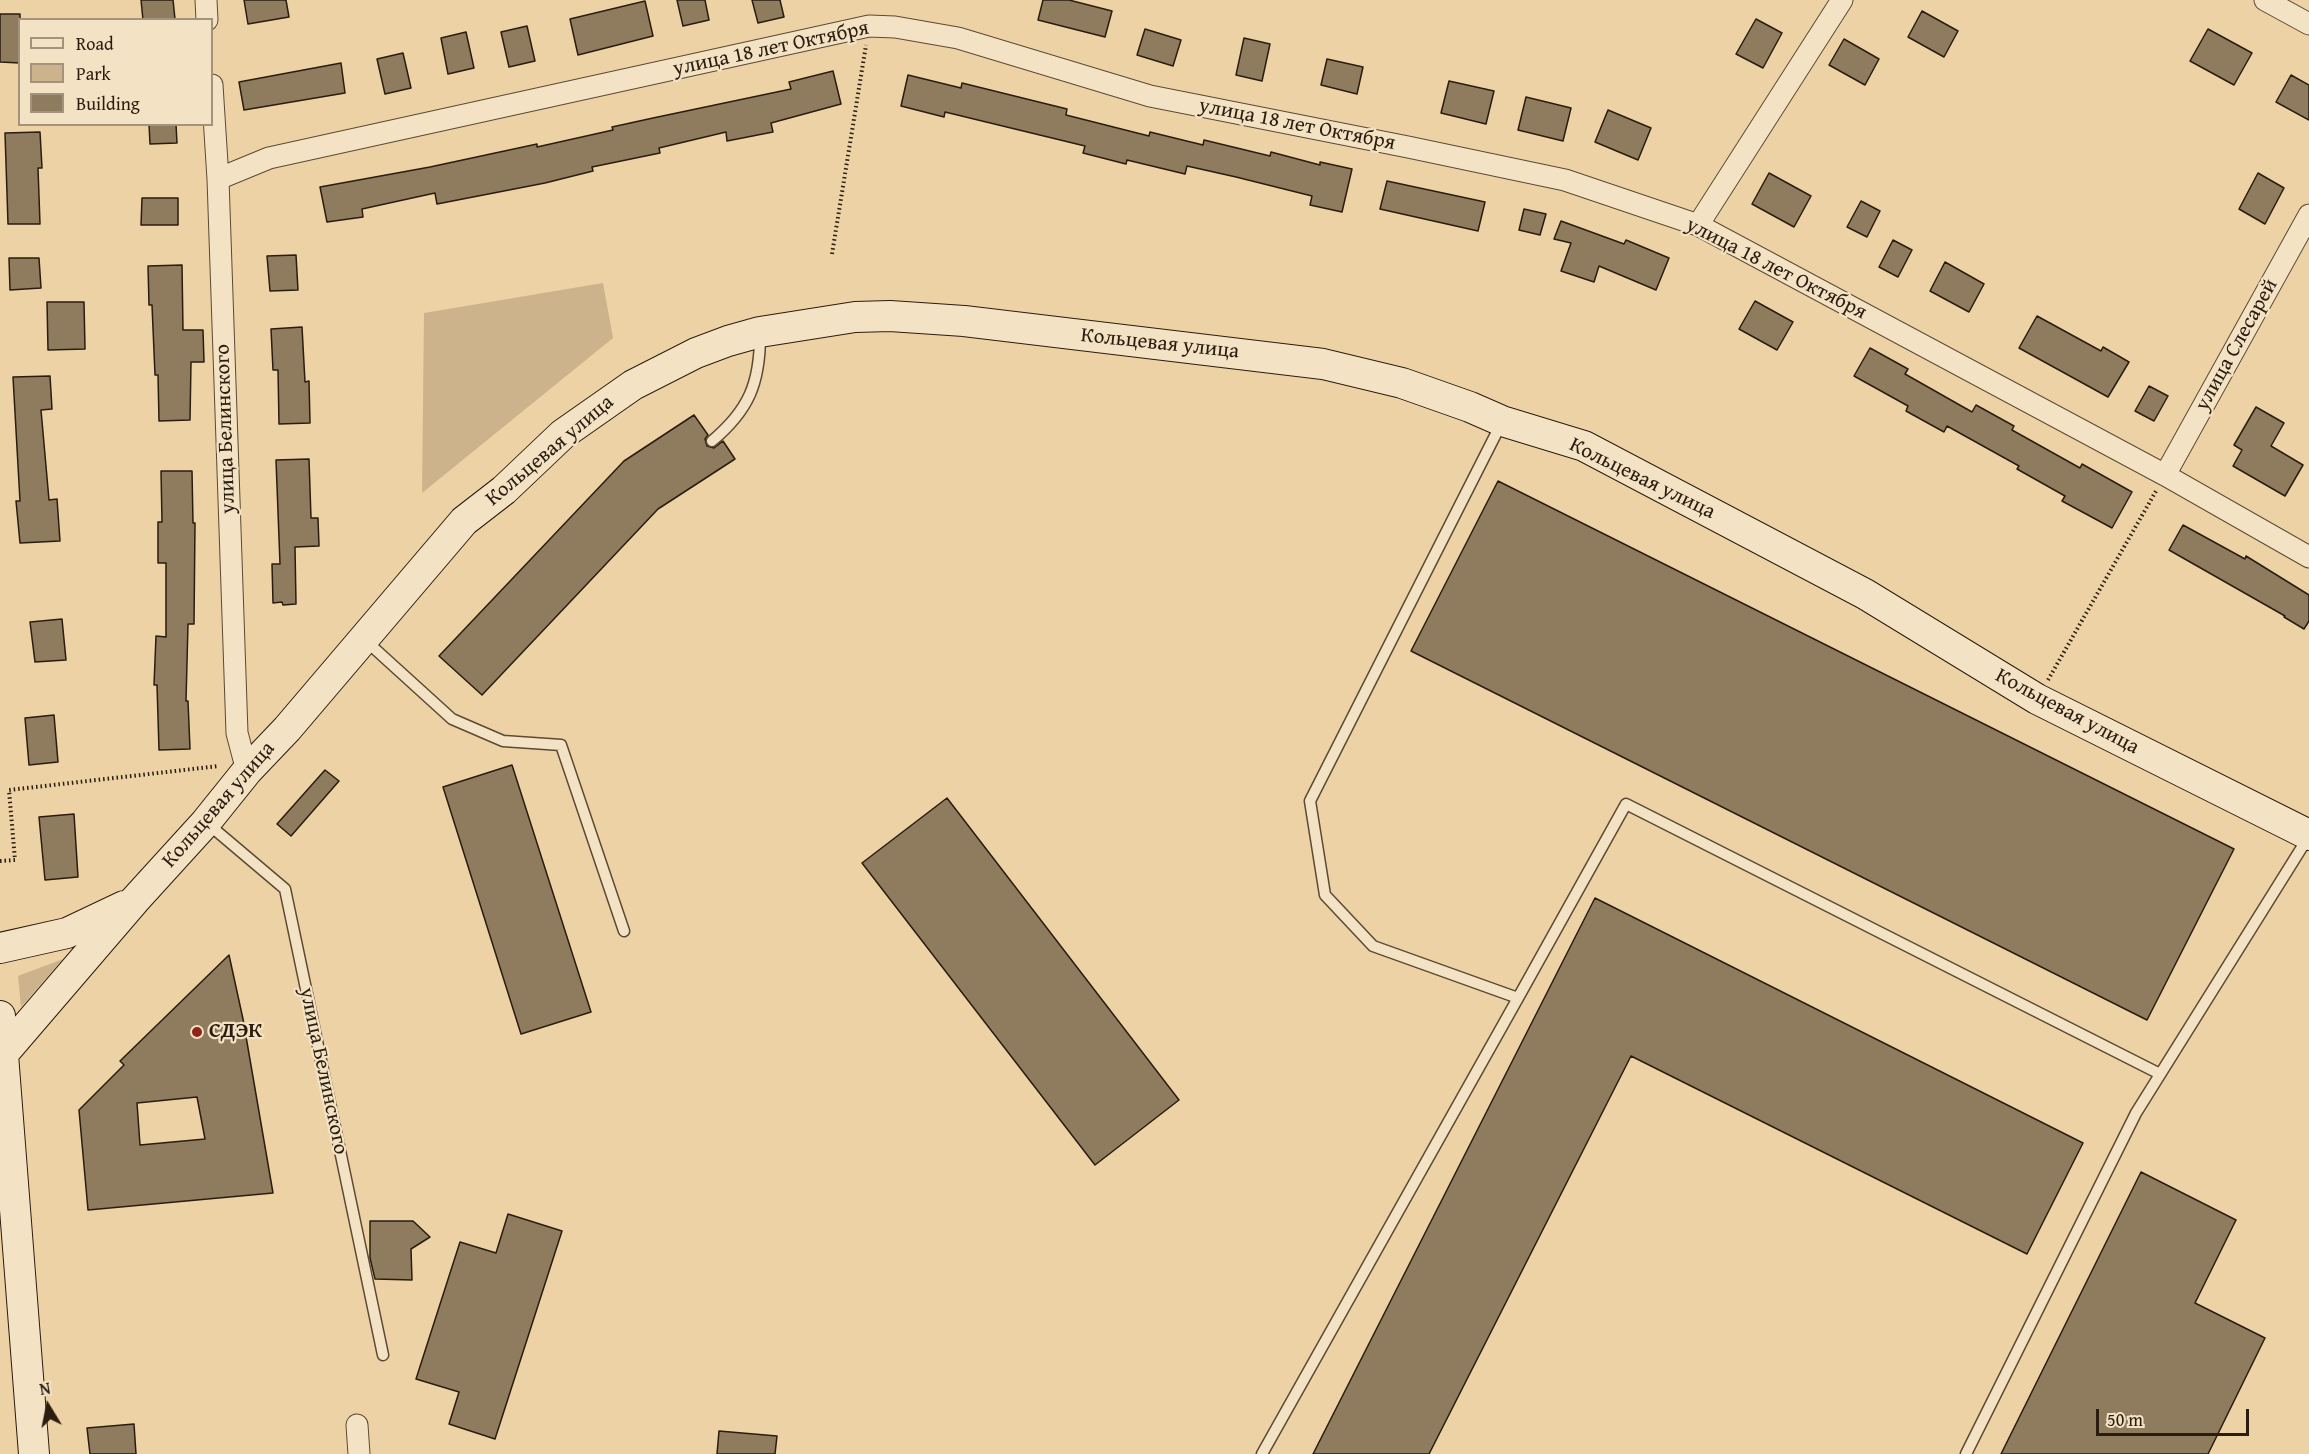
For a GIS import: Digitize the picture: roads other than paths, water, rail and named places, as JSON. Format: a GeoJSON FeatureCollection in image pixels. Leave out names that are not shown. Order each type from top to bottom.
{"type":"FeatureCollection","features":[{"type":"Feature","properties":{"kind":"street"},"geometry":{"type":"LineString","coordinates":[[206,0],[207,18]]}},
{"type":"Feature","properties":{"kind":"street"},"geometry":{"type":"LineString","coordinates":[[1698,225],[1842,0]]}},
{"type":"Feature","properties":{"kind":"street"},"geometry":{"type":"LineString","coordinates":[[2265,0],[2309,24]]}},
{"type":"Feature","properties":{"kind":"street","name":"улица 18 лет Октября"},"geometry":{"type":"LineString","coordinates":[[218,178],[269,158],[869,26],[896,27],[958,38],[1150,96],[1565,180],[1698,225],[2165,475],[2309,557]]}},
{"type":"Feature","properties":{"kind":"street","name":"улица Белинского"},"geometry":{"type":"LineString","coordinates":[[213,100],[218,178],[237,732],[247,771]]}},
{"type":"Feature","properties":{"kind":"street","name":"улица Слесарей"},"geometry":{"type":"LineString","coordinates":[[2165,475],[2309,215]]}},
{"type":"Feature","properties":{"kind":"street","name":"Кольцевая улица"},"geometry":{"type":"LineString","coordinates":[[3,1055],[135,900],[206,822],[247,771],[287,729],[464,521],[504,490],[563,434],[633,385],[696,352],[728,341],[760,332],[822,321],[890,316],[964,321],[1323,364],[1364,372],[1470,407],[1502,422],[1584,446],[1865,594],[2037,699],[2309,835]]}},
{"type":"Feature","properties":{"kind":"street","name":"Кольцевая улица"},"geometry":{"type":"LineString","coordinates":[[0,948],[67,933],[135,900]]}},
{"type":"Feature","properties":{"kind":"street"},"geometry":{"type":"LineString","coordinates":[[0,1016],[3,1055],[2,1091],[13,1174],[12,1335],[34,1454]]}},
{"type":"Feature","properties":{"kind":"street"},"geometry":{"type":"LineString","coordinates":[[357,1425],[359,1454]]}},
{"type":"Feature","properties":{"kind":"lane"},"geometry":{"type":"LineString","coordinates":[[712,441],[732,422],[750,397],[760,356],[760,332]]}},
{"type":"Feature","properties":{"kind":"lane"},"geometry":{"type":"LineString","coordinates":[[1502,422],[1310,801],[1325,895],[1373,946],[1518,998]]}},
{"type":"Feature","properties":{"kind":"lane"},"geometry":{"type":"LineString","coordinates":[[363,638],[452,719],[503,741],[561,745],[624,932]]}},
{"type":"Feature","properties":{"kind":"lane"},"geometry":{"type":"LineString","coordinates":[[1262,1454],[1626,804],[2160,1074]]}},
{"type":"Feature","properties":{"kind":"lane","name":"улица Белинского"},"geometry":{"type":"LineString","coordinates":[[206,822],[285,889],[383,1355]]}},
{"type":"Feature","properties":{"kind":"lane"},"geometry":{"type":"LineString","coordinates":[[1966,1454],[2136,1113],[2309,835]]}},
{"type":"Feature","properties":{"kind":"place","name":"СДЭК"},"geometry":{"type":"Point","coordinates":[197,1032]}}]}
